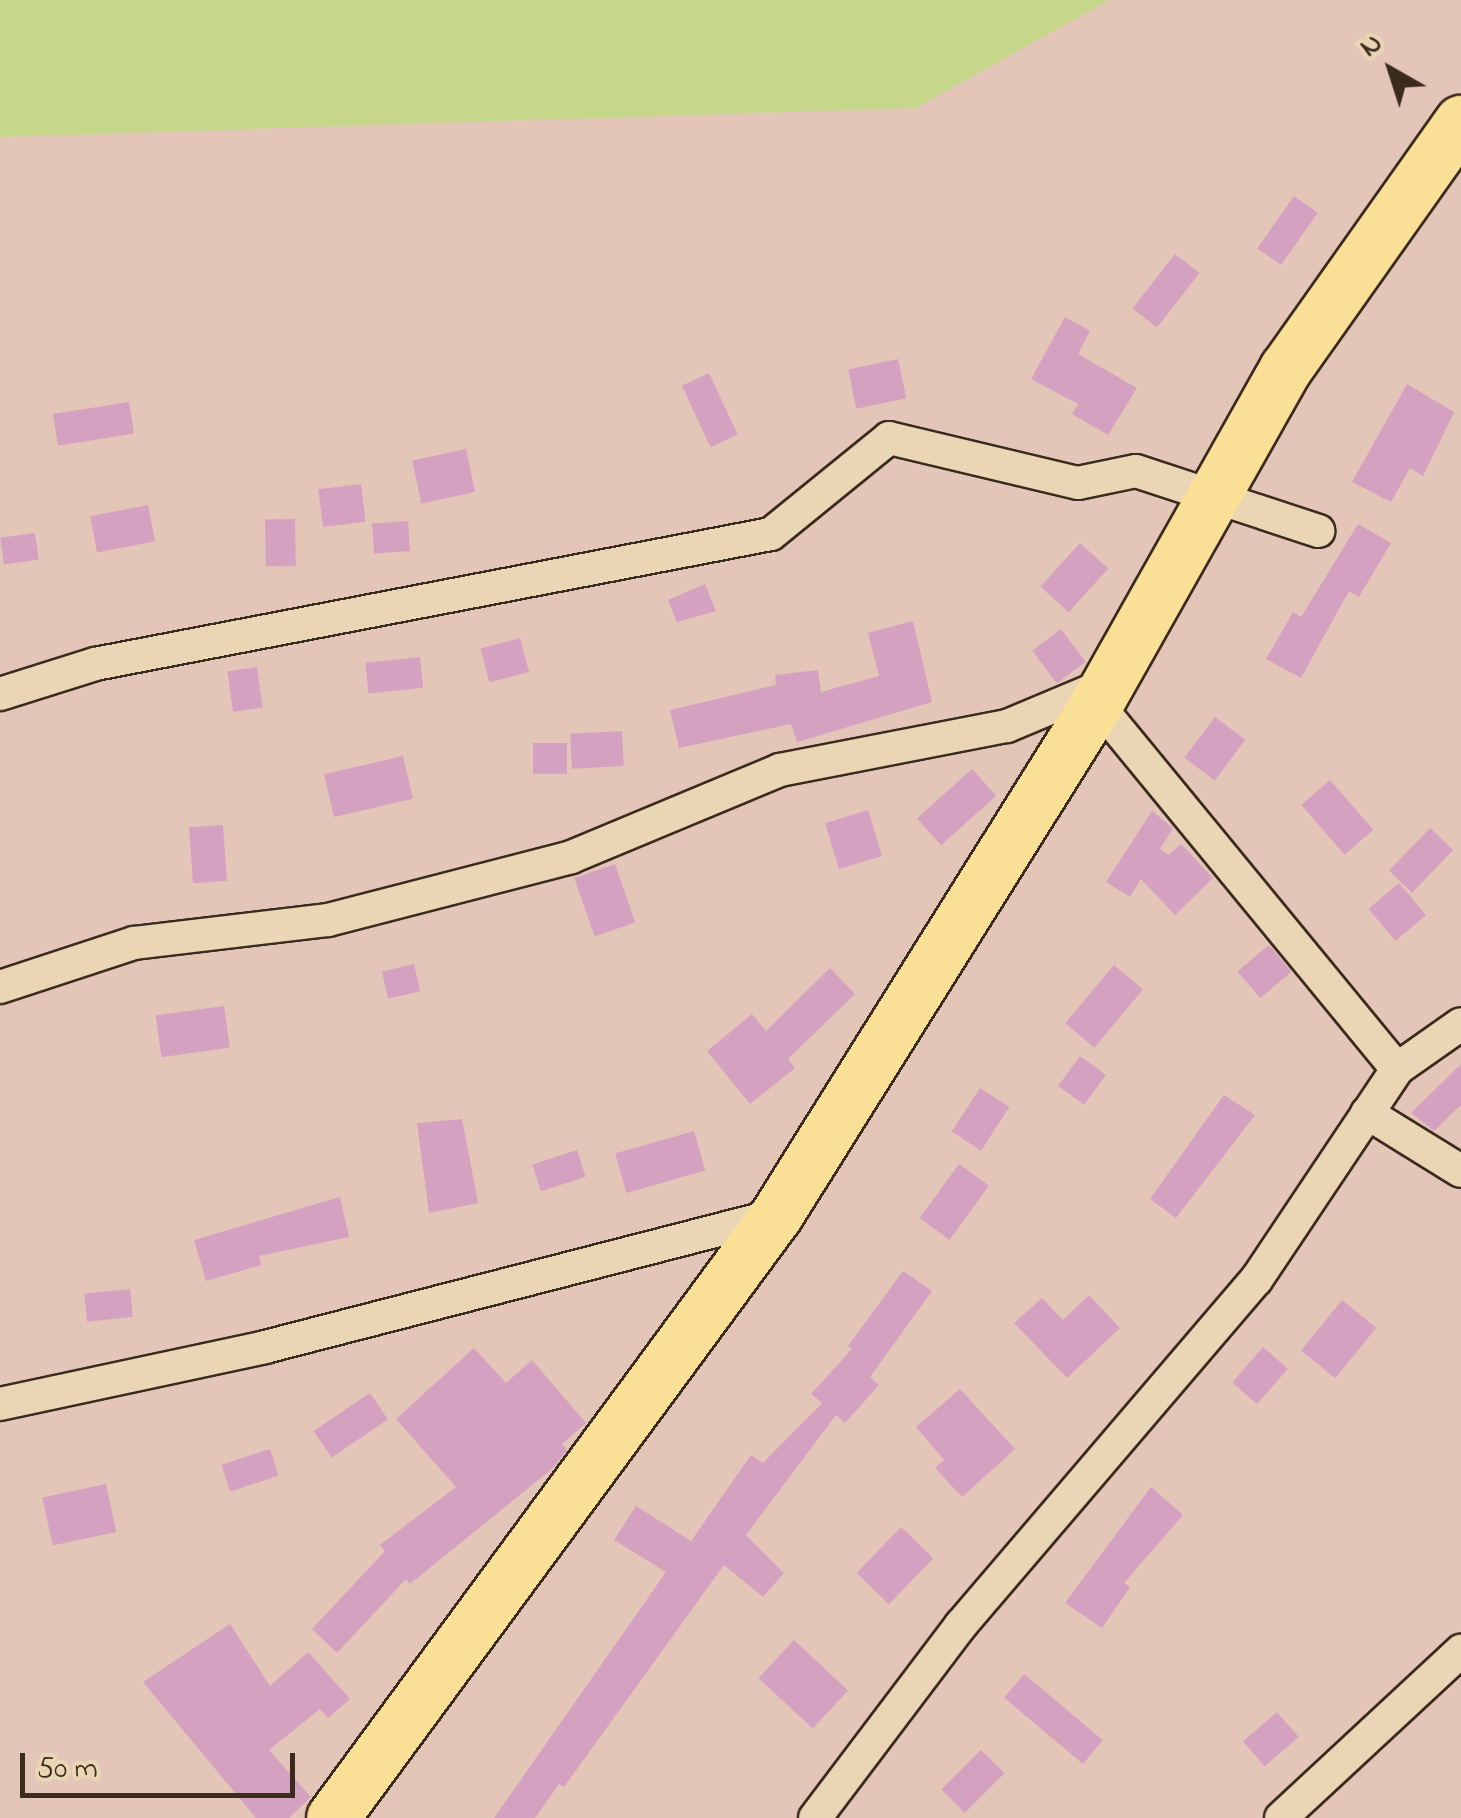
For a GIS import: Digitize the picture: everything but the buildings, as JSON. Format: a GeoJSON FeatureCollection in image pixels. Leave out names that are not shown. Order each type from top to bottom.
{"type":"FeatureCollection","features":[{"type":"Feature","properties":{"kind":"main road"},"geometry":{"type":"LineString","coordinates":[[333,1818],[778,1215],[1221,494],[1286,369],[1461,122]]}},
{"type":"Feature","properties":{"kind":"street"},"geometry":{"type":"LineString","coordinates":[[0,694],[95,664],[771,534],[889,438],[1078,483],[1136,470],[1221,494],[1318,531]]}},
{"type":"Feature","properties":{"kind":"street"},"geometry":{"type":"LineString","coordinates":[[0,987],[134,943],[328,920],[571,858],[780,770],[1007,726],[1100,695],[1396,1069]]}},
{"type":"Feature","properties":{"kind":"street"},"geometry":{"type":"LineString","coordinates":[[815,1818],[961,1625],[1256,1280],[1396,1069],[1461,1024]]}},
{"type":"Feature","properties":{"kind":"street"},"geometry":{"type":"LineString","coordinates":[[1367,1114],[1461,1171]]}},
{"type":"Feature","properties":{"kind":"street"},"geometry":{"type":"LineString","coordinates":[[0,1404],[264,1347],[778,1215]]}},
{"type":"Feature","properties":{"kind":"street"},"geometry":{"type":"LineString","coordinates":[[1281,1818],[1461,1650]]}},
{"type":"Feature","properties":{"kind":"green space"},"geometry":{"type":"Polygon","coordinates":[[[0,0],[1109,0],[916,108],[0,137],[0,0]]]}}]}
